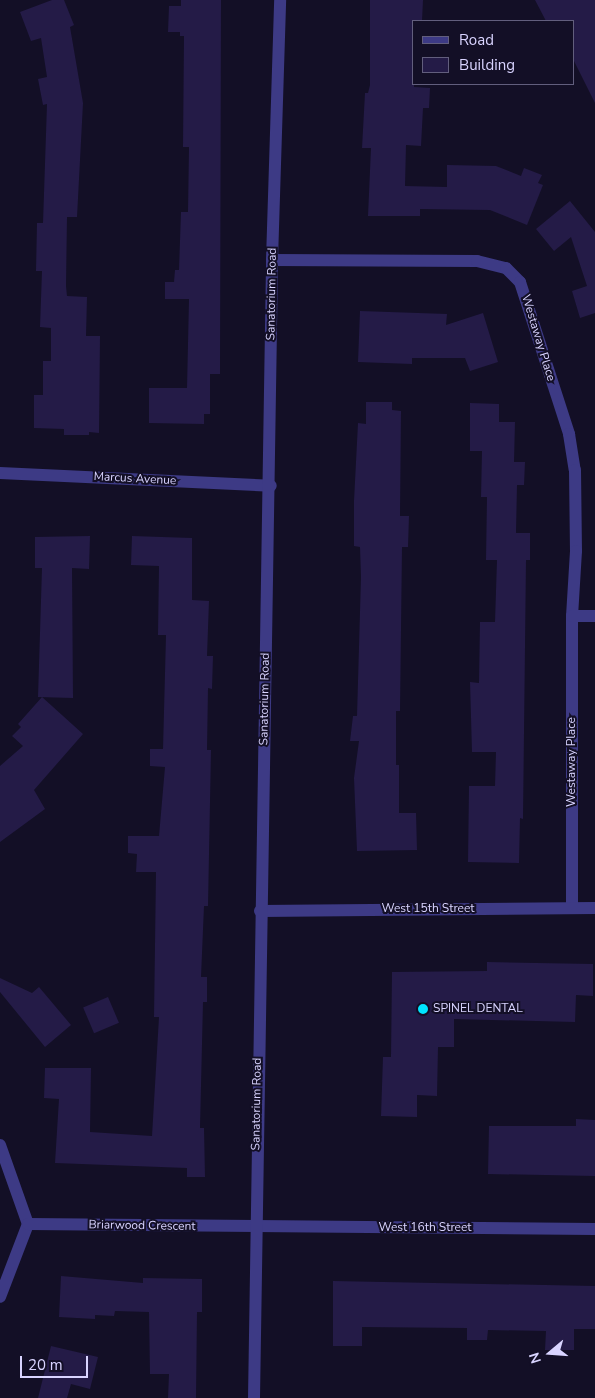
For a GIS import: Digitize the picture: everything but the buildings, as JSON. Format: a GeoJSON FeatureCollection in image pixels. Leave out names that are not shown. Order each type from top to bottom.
{"type":"FeatureCollection","features":[{"type":"Feature","properties":{"kind":"street","name":"Sanatorium Road"},"geometry":{"type":"LineString","coordinates":[[254,1398],[255,1227],[270,486],[272,260],[280,0]]}},
{"type":"Feature","properties":{"kind":"street","name":"Westaway Place"},"geometry":{"type":"LineString","coordinates":[[272,260],[477,261],[506,268],[520,282],[568,434],[575,470],[576,551],[572,616],[572,908]]}},
{"type":"Feature","properties":{"kind":"street","name":"Marcus Avenue"},"geometry":{"type":"LineString","coordinates":[[0,473],[270,486]]}},
{"type":"Feature","properties":{"kind":"street"},"geometry":{"type":"LineString","coordinates":[[572,616],[595,616]]}},
{"type":"Feature","properties":{"kind":"street","name":"West 15th Street"},"geometry":{"type":"LineString","coordinates":[[260,911],[595,908]]}},
{"type":"Feature","properties":{"kind":"street"},"geometry":{"type":"LineString","coordinates":[[0,1144],[28,1224],[0,1297]]}},
{"type":"Feature","properties":{"kind":"street","name":"Briarwood Crescent"},"geometry":{"type":"LineString","coordinates":[[28,1224],[255,1227]]}},
{"type":"Feature","properties":{"kind":"street","name":"West 16th Street"},"geometry":{"type":"LineString","coordinates":[[255,1227],[595,1229]]}},
{"type":"Feature","properties":{"kind":"place","name":"SPINEL DENTAL"},"geometry":{"type":"Point","coordinates":[423,1009]}}]}
